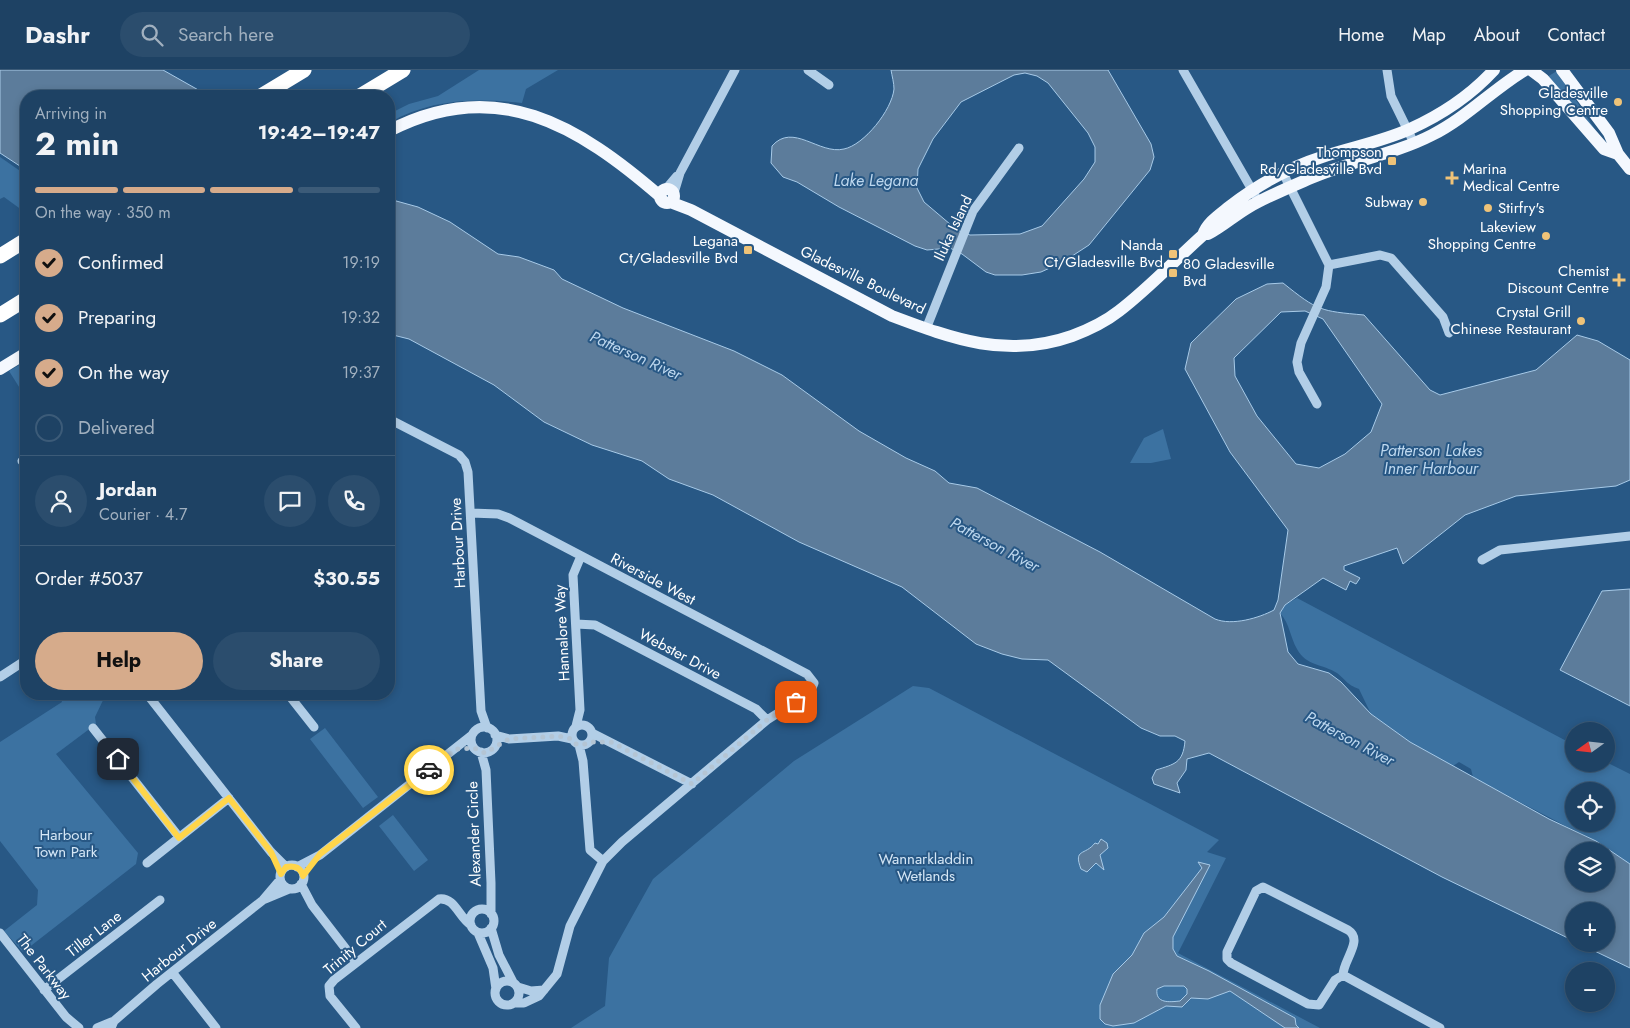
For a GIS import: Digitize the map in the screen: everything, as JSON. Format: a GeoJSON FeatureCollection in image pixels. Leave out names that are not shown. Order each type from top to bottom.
{"type":"FeatureCollection","features":[{"type":"Feature","properties":{"kind":"highway"},"geometry":{"type":"LineString","coordinates":[[271,90],[304,70]]}},
{"type":"Feature","properties":{"kind":"highway"},"geometry":{"type":"LineString","coordinates":[[370,90],[402,70]]}},
{"type":"Feature","properties":{"kind":"highway"},"geometry":{"type":"LineString","coordinates":[[0,256],[20,244]]}},
{"type":"Feature","properties":{"kind":"highway"},"geometry":{"type":"LineString","coordinates":[[0,315],[20,303]]}},
{"type":"Feature","properties":{"kind":"main road","name":"Gladesville Boulevard"},"geometry":{"type":"LineString","coordinates":[[395,129],[414,119],[455,108],[491,107],[528,113],[572,131],[644,182],[668,194],[691,210],[877,308],[926,329],[978,344],[1024,346],[1060,340],[1081,332],[1118,313],[1203,235],[1205,228],[1220,214],[1252,190],[1283,173],[1324,156],[1370,144],[1408,130],[1454,105],[1494,70]]}},
{"type":"Feature","properties":{"kind":"main road","name":"Gladesville Boulevard"},"geometry":{"type":"LineString","coordinates":[[1203,235],[1209,234],[1259,201],[1325,172],[1414,143],[1461,118],[1506,81],[1524,70]]}},
{"type":"Feature","properties":{"kind":"main road"},"geometry":{"type":"LineString","coordinates":[[1531,70],[1543,79],[1604,149],[1618,154]]}},
{"type":"Feature","properties":{"kind":"main road"},"geometry":{"type":"LineString","coordinates":[[1562,70],[1609,133],[1618,154],[1630,169]]}},
{"type":"Feature","properties":{"kind":"main road"},"geometry":{"type":"LineString","coordinates":[[0,369],[20,356]]}},
{"type":"Feature","properties":{"kind":"street"},"geometry":{"type":"LineString","coordinates":[[668,194],[736,70]]}},
{"type":"Feature","properties":{"kind":"street"},"geometry":{"type":"LineString","coordinates":[[808,70],[829,85]]}},
{"type":"Feature","properties":{"kind":"street"},"geometry":{"type":"LineString","coordinates":[[1183,70],[1259,201]]}},
{"type":"Feature","properties":{"kind":"street"},"geometry":{"type":"LineString","coordinates":[[1387,70],[1391,96],[1414,143]]}},
{"type":"Feature","properties":{"kind":"street","name":"Iluka Island"},"geometry":{"type":"LineString","coordinates":[[926,329],[963,232],[983,195],[1019,148]]}},
{"type":"Feature","properties":{"kind":"street"},"geometry":{"type":"LineString","coordinates":[[1283,173],[1329,265],[1326,287],[1300,348],[1297,362],[1298,372],[1316,404]]}},
{"type":"Feature","properties":{"kind":"street"},"geometry":{"type":"LineString","coordinates":[[1329,265],[1380,255],[1391,258],[1443,317],[1450,333]]}},
{"type":"Feature","properties":{"kind":"street","name":"Harbour Drive"},"geometry":{"type":"LineString","coordinates":[[395,422],[463,459],[467,468],[481,711],[487,728]]}},
{"type":"Feature","properties":{"kind":"street","name":"Riverside West"},"geometry":{"type":"LineString","coordinates":[[471,513],[491,513],[504,516],[812,678],[814,686],[810,693],[767,720]]}},
{"type":"Feature","properties":{"kind":"street"},"geometry":{"type":"LineString","coordinates":[[1482,560],[1490,554],[1507,549],[1630,536]]}},
{"type":"Feature","properties":{"kind":"street","name":"Hannalore Way"},"geometry":{"type":"LineString","coordinates":[[581,556],[573,575],[580,710],[579,738],[583,761],[590,850],[603,861]]}},
{"type":"Feature","properties":{"kind":"street","name":"Webster Drive"},"geometry":{"type":"LineString","coordinates":[[576,624],[595,625],[756,709],[767,720]]}},
{"type":"Feature","properties":{"kind":"street"},"geometry":{"type":"LineString","coordinates":[[0,677],[20,664]]}},
{"type":"Feature","properties":{"kind":"street"},"geometry":{"type":"LineString","coordinates":[[152,700],[271,852],[290,889],[312,905]]}},
{"type":"Feature","properties":{"kind":"street"},"geometry":{"type":"LineString","coordinates":[[293,700],[314,727]]}},
{"type":"Feature","properties":{"kind":"street","name":"Hannalore Way"},"geometry":{"type":"LineString","coordinates":[[580,710],[586,725],[592,733]]}},
{"type":"Feature","properties":{"kind":"street","name":"Harbour Drive"},"geometry":{"type":"LineString","coordinates":[[474,733],[481,711]]}},
{"type":"Feature","properties":{"kind":"street"},"geometry":{"type":"LineString","coordinates":[[455,906],[459,915],[478,932],[489,955],[496,996],[500,1002],[507,1005],[528,1002],[544,990],[557,974],[570,926],[603,861],[622,842],[767,720]]}},
{"type":"Feature","properties":{"kind":"street"},"geometry":{"type":"LineString","coordinates":[[579,738],[586,725]]}},
{"type":"Feature","properties":{"kind":"street"},"geometry":{"type":"LineString","coordinates":[[93,728],[179,838]]}},
{"type":"Feature","properties":{"kind":"street"},"geometry":{"type":"LineString","coordinates":[[282,873],[320,854],[474,733],[487,728],[495,735],[509,739]]}},
{"type":"Feature","properties":{"kind":"street"},"geometry":{"type":"LineString","coordinates":[[474,733],[485,749]]}},
{"type":"Feature","properties":{"kind":"street"},"geometry":{"type":"LineString","coordinates":[[579,738],[592,733],[692,784]]}},
{"type":"Feature","properties":{"kind":"street"},"geometry":{"type":"LineString","coordinates":[[485,749],[495,735]]}},
{"type":"Feature","properties":{"kind":"street"},"geometry":{"type":"LineString","coordinates":[[456,749],[485,749],[509,739],[558,736],[611,742]]}},
{"type":"Feature","properties":{"kind":"street","name":"Alexander Circle"},"geometry":{"type":"LineString","coordinates":[[485,749],[492,883],[490,898],[491,914]]}},
{"type":"Feature","properties":{"kind":"street"},"geometry":{"type":"LineString","coordinates":[[147,863],[229,798]]}},
{"type":"Feature","properties":{"kind":"street"},"geometry":{"type":"LineString","coordinates":[[302,880],[320,854]]}},
{"type":"Feature","properties":{"kind":"street"},"geometry":{"type":"LineString","coordinates":[[297,867],[312,905],[356,962]]}},
{"type":"Feature","properties":{"kind":"street","name":"Harbour Drive"},"geometry":{"type":"LineString","coordinates":[[263,900],[282,873]]}},
{"type":"Feature","properties":{"kind":"street","name":"Harbour Drive"},"geometry":{"type":"LineString","coordinates":[[98,1028],[112,1025],[172,972],[263,900],[290,889],[302,880]]}},
{"type":"Feature","properties":{"kind":"street"},"geometry":{"type":"LineString","coordinates":[[1266,888],[1351,932],[1355,941],[1343,965],[1343,975],[1334,982],[1322,1004],[1314,1006],[1229,962],[1227,952],[1257,890],[1266,888]]}},
{"type":"Feature","properties":{"kind":"street","name":"Trinity Court"},"geometry":{"type":"LineString","coordinates":[[356,1028],[328,991],[330,984],[439,898],[445,898],[455,906]]}},
{"type":"Feature","properties":{"kind":"street","name":"Alexander Circle"},"geometry":{"type":"LineString","coordinates":[[478,911],[490,898]]}},
{"type":"Feature","properties":{"kind":"street","name":"Tiller Lane"},"geometry":{"type":"LineString","coordinates":[[44,990],[160,900]]}},
{"type":"Feature","properties":{"kind":"street"},"geometry":{"type":"LineString","coordinates":[[455,906],[491,914],[493,921],[491,928],[487,932],[478,932]]}},
{"type":"Feature","properties":{"kind":"street"},"geometry":{"type":"LineString","coordinates":[[471,925],[472,916],[478,911]]}},
{"type":"Feature","properties":{"kind":"street"},"geometry":{"type":"LineString","coordinates":[[491,928],[499,954],[519,994],[514,1003]]}},
{"type":"Feature","properties":{"kind":"street","name":"The Parkway"},"geometry":{"type":"LineString","coordinates":[[0,933],[66,1017],[72,1028]]}},
{"type":"Feature","properties":{"kind":"street"},"geometry":{"type":"LineString","coordinates":[[172,972],[216,1028]]}},
{"type":"Feature","properties":{"kind":"street"},"geometry":{"type":"LineString","coordinates":[[1343,975],[1440,1028]]}},
{"type":"Feature","properties":{"kind":"street"},"geometry":{"type":"LineString","coordinates":[[496,989],[505,982],[532,991],[544,990]]}},
{"type":"Feature","properties":{"kind":"street","name":"The Parkway"},"geometry":{"type":"LineString","coordinates":[[66,1017],[79,1028]]}},
{"type":"Feature","properties":{"kind":"green space"},"geometry":{"type":"Polygon","coordinates":[[[479,70],[558,70],[526,89],[522,103],[453,102],[420,109],[395,120],[395,111],[409,104],[438,96],[479,70]]]}},
{"type":"Feature","properties":{"kind":"green space"},"geometry":{"type":"Polygon","coordinates":[[[1557,71],[1598,134],[1547,77],[1557,71]]]}},
{"type":"Feature","properties":{"kind":"green space"},"geometry":{"type":"Polygon","coordinates":[[[0,157],[20,171],[20,209],[4,197],[0,199],[0,157]]]}},
{"type":"Feature","properties":{"kind":"green space"},"geometry":{"type":"Polygon","coordinates":[[[20,365],[20,388],[9,371],[20,365]]]}},
{"type":"Feature","properties":{"kind":"green space"},"geometry":{"type":"Polygon","coordinates":[[[1163,429],[1171,459],[1151,463],[1130,463],[1144,438],[1163,429]]]}},
{"type":"Feature","properties":{"kind":"green space"},"geometry":{"type":"Polygon","coordinates":[[[1297,598],[1565,740],[1565,772],[1615,772],[1615,766],[1630,774],[1630,864],[1615,855],[1615,842],[1593,842],[1576,832],[1615,832],[1615,782],[1565,782],[1565,826],[1473,777],[1471,769],[1459,762],[1453,766],[1410,742],[1371,714],[1359,689],[1349,684],[1332,670],[1310,662],[1301,655],[1280,613],[1285,605],[1297,598]]]}},
{"type":"Feature","properties":{"kind":"green space","name":"Wannarkladdin Wetlands"},"geometry":{"type":"Polygon","coordinates":[[[913,686],[929,688],[1219,840],[1207,852],[1226,858],[1178,953],[1320,1028],[571,1028],[605,1006],[609,958],[653,879],[794,761],[913,686]]]}},
{"type":"Feature","properties":{"kind":"green space","name":"Harbour Town Park"},"geometry":{"type":"Polygon","coordinates":[[[62,700],[103,700],[95,717],[96,724],[56,754],[138,853],[136,864],[23,952],[4,931],[37,905],[38,890],[0,841],[0,742],[62,702],[62,700]]]}},
{"type":"Feature","properties":{"kind":"green space"},"geometry":{"type":"Polygon","coordinates":[[[325,728],[378,797],[363,808],[310,739],[325,728]]]}},
{"type":"Feature","properties":{"kind":"green space"},"geometry":{"type":"Polygon","coordinates":[[[393,815],[428,860],[414,871],[379,826],[393,815]]]}},
{"type":"Feature","properties":{"kind":"water"},"geometry":{"type":"Polygon","coordinates":[[[0,70],[163,70],[198,90],[20,90],[20,166],[0,153],[0,70]]]}},
{"type":"Feature","properties":{"kind":"water","name":"Lake Legana"},"geometry":{"type":"Polygon","coordinates":[[[891,70],[1108,70],[1151,144],[1154,157],[1150,170],[1089,245],[1063,262],[1041,272],[1022,275],[995,275],[986,272],[962,254],[950,248],[927,250],[915,246],[839,207],[797,182],[783,177],[771,163],[772,146],[780,139],[797,138],[835,150],[844,149],[860,141],[876,125],[888,107],[894,89],[891,70]],[[1025,73],[1014,75],[961,102],[933,139],[918,169],[917,188],[924,202],[957,230],[970,235],[1020,234],[1042,226],[1084,179],[1095,162],[1095,147],[1088,133],[1048,83],[1037,76],[1025,73]]]}},
{"type":"Feature","properties":{"kind":"water"},"geometry":{"type":"Polygon","coordinates":[[[395,201],[418,207],[450,222],[498,254],[519,257],[554,270],[562,279],[623,308],[734,351],[782,375],[859,431],[906,458],[935,471],[949,483],[977,488],[1100,552],[1215,619],[1229,622],[1261,616],[1274,610],[1278,600],[1288,530],[1230,452],[1185,369],[1191,343],[1236,299],[1267,284],[1283,283],[1304,299],[1320,308],[1364,315],[1430,390],[1440,395],[1536,370],[1577,335],[1598,341],[1630,360],[1630,480],[1616,486],[1516,496],[1465,515],[1403,564],[1397,548],[1344,566],[1344,570],[1360,578],[1356,584],[1350,581],[1346,590],[1323,578],[1285,605],[1280,613],[1288,652],[1298,664],[1329,673],[1341,682],[1371,714],[1410,742],[1565,826],[1565,832],[1577,832],[1597,842],[1565,842],[1565,892],[1615,892],[1615,854],[1630,864],[1630,968],[1597,952],[1615,952],[1615,902],[1565,902],[1565,937],[1442,877],[1209,753],[1187,759],[1186,770],[1177,783],[1180,793],[1154,784],[1152,778],[1156,770],[1177,762],[1182,754],[1185,741],[1175,736],[1160,736],[1141,728],[1048,660],[1022,659],[976,644],[902,587],[799,542],[713,495],[669,479],[642,461],[592,445],[544,422],[494,385],[409,339],[395,336],[395,201]],[[1305,311],[1281,312],[1234,358],[1235,376],[1257,416],[1296,464],[1319,468],[1345,454],[1371,432],[1382,404],[1323,319],[1305,311]]]}},
{"type":"Feature","properties":{"kind":"water"},"geometry":{"type":"Polygon","coordinates":[[[1630,589],[1630,706],[1560,670],[1602,591],[1630,589]]]}},
{"type":"Feature","properties":{"kind":"water"},"geometry":{"type":"Polygon","coordinates":[[[1101,839],[1107,843],[1108,848],[1100,855],[1104,870],[1096,863],[1087,872],[1081,869],[1079,855],[1095,843],[1098,844],[1101,839]]]}},
{"type":"Feature","properties":{"kind":"water"},"geometry":{"type":"Polygon","coordinates":[[[1198,862],[1210,865],[1173,937],[1173,949],[1177,956],[1209,971],[1295,1018],[1296,1025],[1299,1028],[1285,1028],[1230,991],[1208,999],[1191,998],[1182,1007],[1166,1006],[1134,1023],[1113,1026],[1105,1024],[1100,1019],[1100,1005],[1113,974],[1132,955],[1144,933],[1164,917],[1202,868],[1198,862]],[[1164,986],[1157,989],[1158,997],[1164,1001],[1180,1001],[1187,994],[1187,989],[1184,986],[1164,986]]]}},
{"type":"Feature","properties":{"kind":"way so far"},"geometry":{"type":"LineString","coordinates":[[429,770],[456,749],[474,748],[485,753],[509,739],[558,736],[572,739],[579,745],[589,742],[611,742],[692,784],[767,720],[796,702]]}},
{"type":"Feature","properties":{"kind":"place","name":"Gladesville Shopping Centre"},"geometry":{"type":"Point","coordinates":[1618,102]}},
{"type":"Feature","properties":{"kind":"place","name":"Thompson Rd/Gladesville Bvd"},"geometry":{"type":"Point","coordinates":[1392,161]}},
{"type":"Feature","properties":{"kind":"place","name":"Marina Medical Centre"},"geometry":{"type":"Point","coordinates":[1452,178]}},
{"type":"Feature","properties":{"kind":"place","name":"Subway"},"geometry":{"type":"Point","coordinates":[1423,202]}},
{"type":"Feature","properties":{"kind":"place","name":"Stirfry's"},"geometry":{"type":"Point","coordinates":[1488,208]}},
{"type":"Feature","properties":{"kind":"place","name":"Lakeview Shopping Centre"},"geometry":{"type":"Point","coordinates":[1546,236]}},
{"type":"Feature","properties":{"kind":"place","name":"Legana Ct/Gladesville Bvd"},"geometry":{"type":"Point","coordinates":[748,250]}},
{"type":"Feature","properties":{"kind":"place","name":"Nanda Ct/Gladesville Bvd"},"geometry":{"type":"Point","coordinates":[1173,254]}},
{"type":"Feature","properties":{"kind":"place","name":"80 Gladesville Bvd"},"geometry":{"type":"Point","coordinates":[1173,273]}},
{"type":"Feature","properties":{"kind":"place","name":"Chemist Discount Centre"},"geometry":{"type":"Point","coordinates":[1619,280]}},
{"type":"Feature","properties":{"kind":"place","name":"Crystal Grill Chinese Restaurant"},"geometry":{"type":"Point","coordinates":[1581,321]}},
{"type":"Feature","properties":{"kind":"route"},"geometry":{"type":"LineString","coordinates":[[118,759],[179,838],[229,798],[271,852],[281,874],[286,867],[294,866],[300,869],[303,876],[320,854],[429,770]]}},
{"type":"Feature","properties":{"kind":"water label","name":"Patterson River"},"geometry":{"type":"Point","coordinates":[636,355]}},
{"type":"Feature","properties":{"kind":"water label","name":"Patterson Lakes Inner Harbour"},"geometry":{"type":"Point","coordinates":[1431,459]}},
{"type":"Feature","properties":{"kind":"water label","name":"Patterson River"},"geometry":{"type":"Point","coordinates":[995,544]}},
{"type":"Feature","properties":{"kind":"water label","name":"Patterson River"},"geometry":{"type":"Point","coordinates":[1350,738]}}]}
